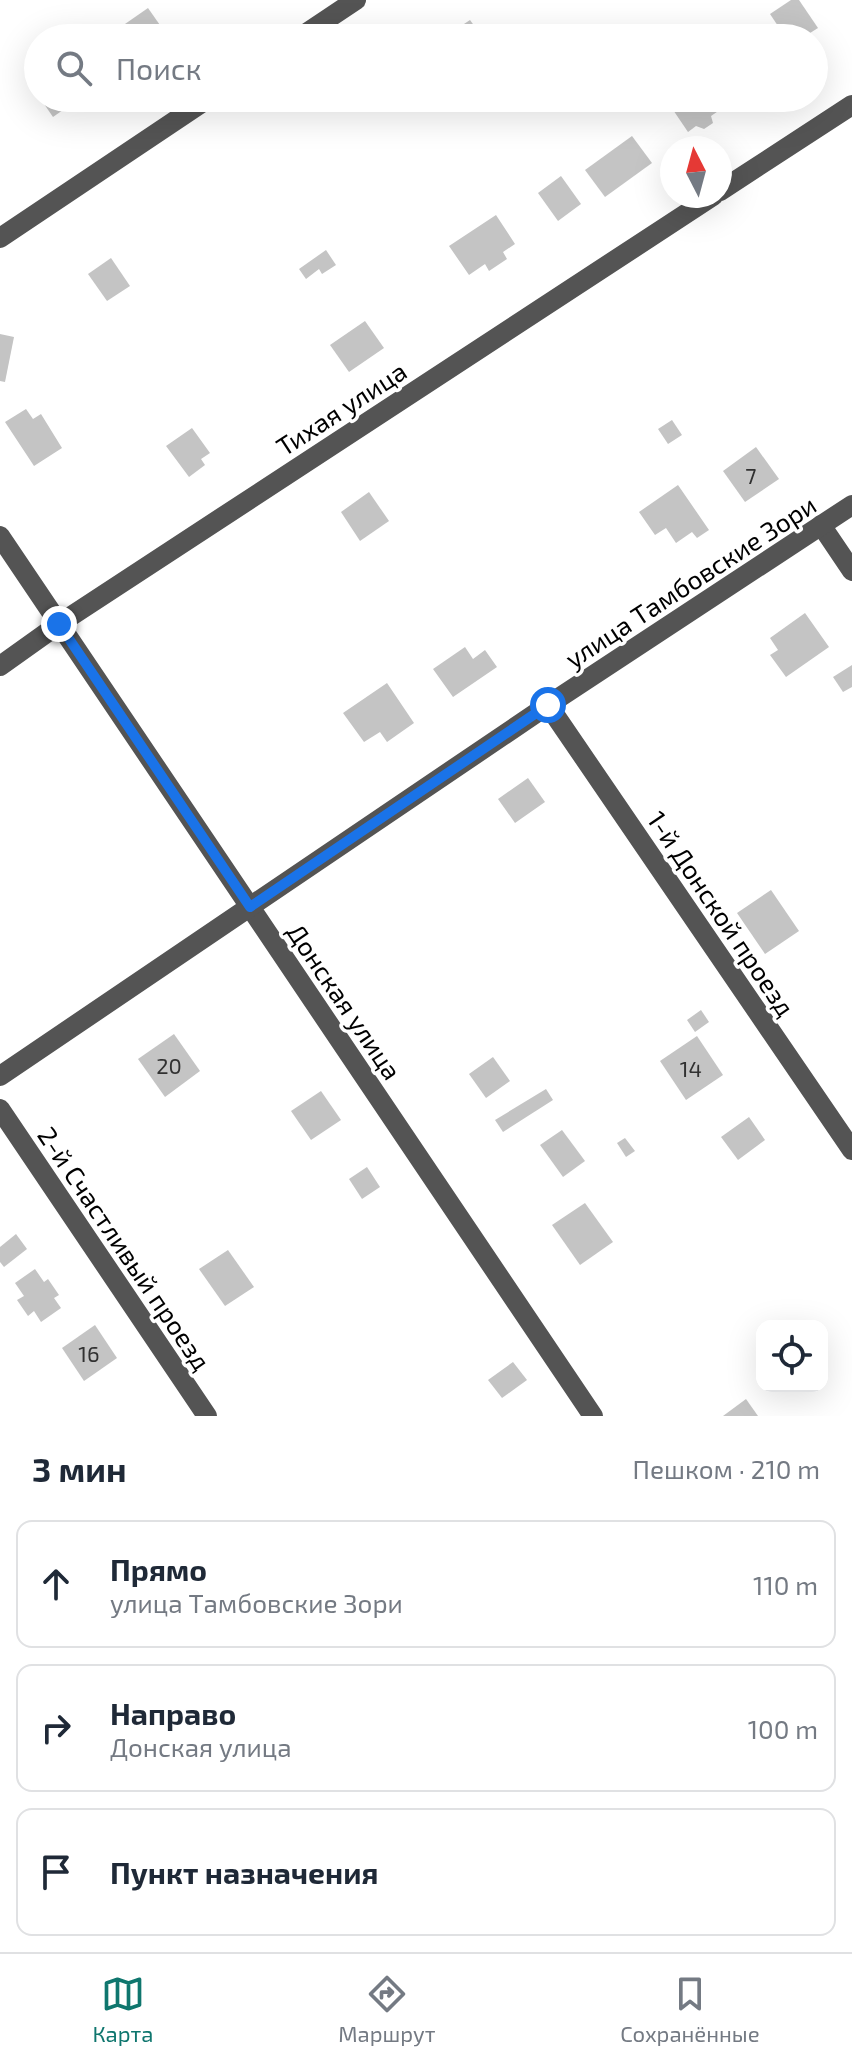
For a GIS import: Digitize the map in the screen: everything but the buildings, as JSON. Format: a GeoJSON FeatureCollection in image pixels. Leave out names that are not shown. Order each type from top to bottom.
{"type":"FeatureCollection","features":[{"type":"Feature","properties":{"kind":"street"},"geometry":{"type":"LineString","coordinates":[[320,24],[356,0]]}},
{"type":"Feature","properties":{"kind":"street"},"geometry":{"type":"LineString","coordinates":[[732,183],[852,105]]}},
{"type":"Feature","properties":{"kind":"street"},"geometry":{"type":"LineString","coordinates":[[0,238],[188,112]]}},
{"type":"Feature","properties":{"kind":"street","name":"Тихая улица"},"geometry":{"type":"LineString","coordinates":[[0,666],[59,624],[695,208]]}},
{"type":"Feature","properties":{"kind":"street","name":"улица Тамбовские Зори"},"geometry":{"type":"LineString","coordinates":[[0,1076],[548,705],[852,505]]}},
{"type":"Feature","properties":{"kind":"street"},"geometry":{"type":"LineString","coordinates":[[821,525],[852,571]]}},
{"type":"Feature","properties":{"kind":"street","name":"Донская улица"},"geometry":{"type":"LineString","coordinates":[[0,536],[593,1416]]}},
{"type":"Feature","properties":{"kind":"street","name":"1-й Донской проезд"},"geometry":{"type":"LineString","coordinates":[[548,705],[852,1150]]}},
{"type":"Feature","properties":{"kind":"street","name":"2-й Счастливый проезд"},"geometry":{"type":"LineString","coordinates":[[0,1109],[207,1416]]}},
{"type":"Feature","properties":{"kind":"route"},"geometry":{"type":"LineString","coordinates":[[59,624],[250,907],[548,705]]}}]}
